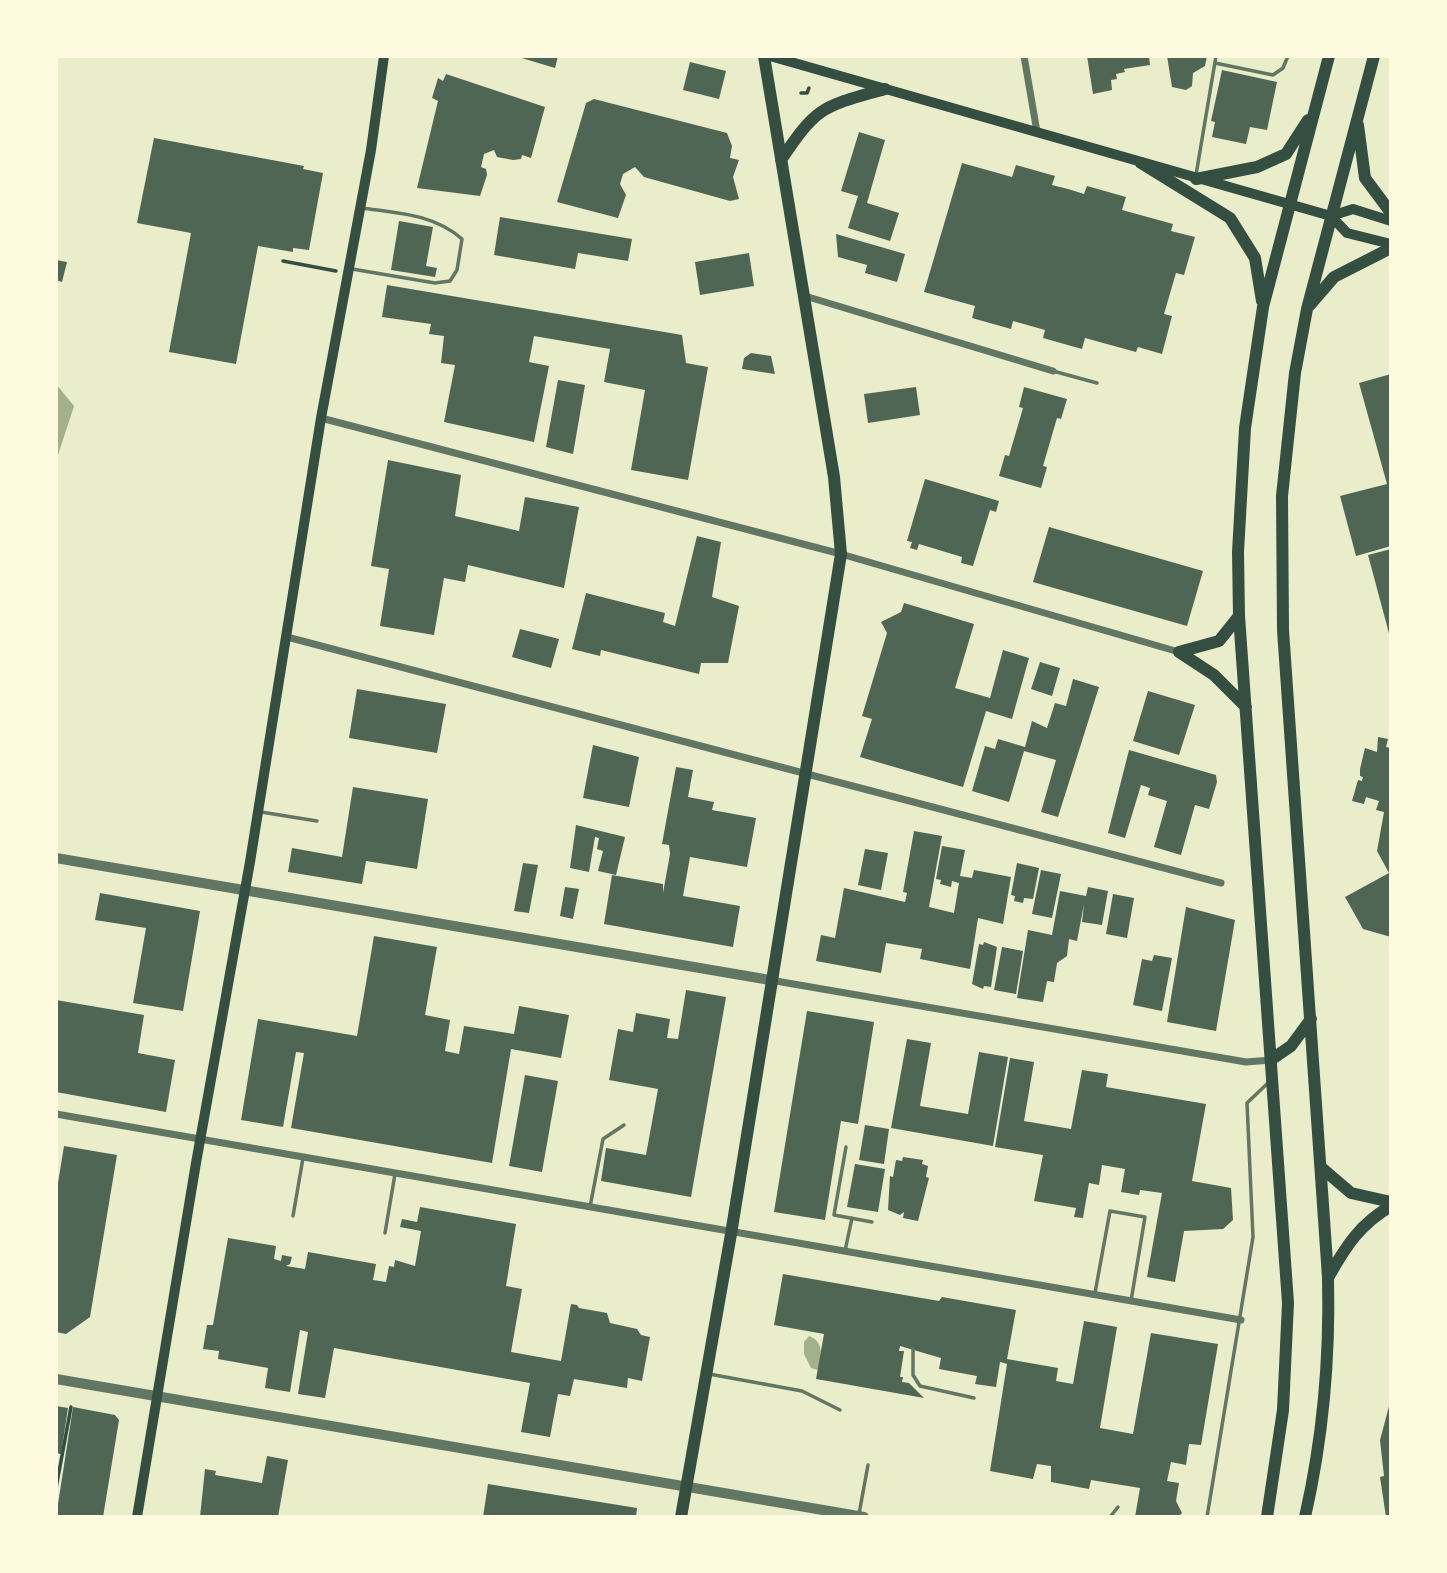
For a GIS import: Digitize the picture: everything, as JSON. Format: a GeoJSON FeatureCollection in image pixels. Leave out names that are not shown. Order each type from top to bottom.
{"type":"FeatureCollection","features":[{"type":"Feature","properties":{"kind":"main road"},"geometry":{"type":"LineString","coordinates":[[137,1517],[200,1140],[246,890],[321,418],[361,208],[384,56]]}},
{"type":"Feature","properties":{"kind":"main road"},"geometry":{"type":"LineString","coordinates":[[681,1517],[731,1234],[770,979],[841,554],[837,499],[764,56]]}},
{"type":"Feature","properties":{"kind":"main road"},"geometry":{"type":"LineString","coordinates":[[769,56],[1331,216],[1347,233],[1391,246]]}},
{"type":"Feature","properties":{"kind":"main road"},"geometry":{"type":"LineString","coordinates":[[1266,1517],[1283,1410],[1288,1303],[1239,616],[1241,477],[1250,390],[1263,307],[1329,56]]}},
{"type":"Feature","properties":{"kind":"main road"},"geometry":{"type":"LineString","coordinates":[[1305,1517],[1320,1437],[1326,1379],[1328,1277],[1323,1169],[1283,631],[1282,496],[1288,432],[1307,309],[1374,56]]}},
{"type":"Feature","properties":{"kind":"main road"},"geometry":{"type":"LineString","coordinates":[[781,160],[804,126],[827,106],[884,89]]}},
{"type":"Feature","properties":{"kind":"main road"},"geometry":{"type":"LineString","coordinates":[[1196,179],[1257,167],[1286,154],[1316,108]]}},
{"type":"Feature","properties":{"kind":"main road"},"geometry":{"type":"LineString","coordinates":[[1358,119],[1365,178],[1391,213]]}},
{"type":"Feature","properties":{"kind":"main road"},"geometry":{"type":"LineString","coordinates":[[1141,163],[1230,218],[1255,258],[1263,307]]}},
{"type":"Feature","properties":{"kind":"main road"},"geometry":{"type":"LineString","coordinates":[[1331,216],[1353,209],[1391,221]]}},
{"type":"Feature","properties":{"kind":"main road"},"geometry":{"type":"LineString","coordinates":[[1307,309],[1334,277],[1391,246]]}},
{"type":"Feature","properties":{"kind":"main road"},"geometry":{"type":"LineString","coordinates":[[1179,652],[1219,640],[1239,616]]}},
{"type":"Feature","properties":{"kind":"main road"},"geometry":{"type":"LineString","coordinates":[[1179,652],[1214,676],[1246,707]]}},
{"type":"Feature","properties":{"kind":"main road"},"geometry":{"type":"LineString","coordinates":[[1272,1059],[1291,1046],[1311,1019]]}},
{"type":"Feature","properties":{"kind":"main road"},"geometry":{"type":"LineString","coordinates":[[1323,1169],[1351,1193],[1391,1204]]}},
{"type":"Feature","properties":{"kind":"main road"},"geometry":{"type":"LineString","coordinates":[[1328,1277],[1351,1238],[1369,1219],[1391,1204]]}},
{"type":"Feature","properties":{"kind":"street"},"geometry":{"type":"LineString","coordinates":[[1024,56],[1037,132]]}},
{"type":"Feature","properties":{"kind":"street"},"geometry":{"type":"LineString","coordinates":[[805,296],[1053,371]]}},
{"type":"Feature","properties":{"kind":"street"},"geometry":{"type":"LineString","coordinates":[[321,418],[841,554],[1179,652]]}},
{"type":"Feature","properties":{"kind":"street"},"geometry":{"type":"LineString","coordinates":[[287,637],[1221,883]]}},
{"type":"Feature","properties":{"kind":"street"},"geometry":{"type":"LineString","coordinates":[[56,858],[1246,1062],[1272,1059]]}},
{"type":"Feature","properties":{"kind":"street"},"geometry":{"type":"LineString","coordinates":[[56,1114],[731,1234],[1241,1320]]}},
{"type":"Feature","properties":{"kind":"street"},"geometry":{"type":"LineString","coordinates":[[56,1379],[861,1517]]}},
{"type":"Feature","properties":{"kind":"lane"},"geometry":{"type":"LineString","coordinates":[[1196,179],[1216,56]]}},
{"type":"Feature","properties":{"kind":"lane"},"geometry":{"type":"LineString","coordinates":[[1215,63],[1273,75],[1283,68],[1288,56]]}},
{"type":"Feature","properties":{"kind":"lane"},"geometry":{"type":"LineString","coordinates":[[349,271],[444,283],[450,281],[457,270],[462,239],[443,225],[421,216],[361,208]]}},
{"type":"Feature","properties":{"kind":"lane"},"geometry":{"type":"LineString","coordinates":[[1053,371],[1097,383]]}},
{"type":"Feature","properties":{"kind":"lane"},"geometry":{"type":"LineString","coordinates":[[259,811],[317,821]]}},
{"type":"Feature","properties":{"kind":"lane"},"geometry":{"type":"LineString","coordinates":[[1207,1517],[1254,1237],[1247,1103],[1273,1078]]}},
{"type":"Feature","properties":{"kind":"lane"},"geometry":{"type":"LineString","coordinates":[[590,1209],[603,1139],[624,1125]]}},
{"type":"Feature","properties":{"kind":"lane"},"geometry":{"type":"LineString","coordinates":[[846,1147],[834,1215],[873,1222]]}},
{"type":"Feature","properties":{"kind":"lane"},"geometry":{"type":"LineString","coordinates":[[293,1216],[303,1158]]}},
{"type":"Feature","properties":{"kind":"lane"},"geometry":{"type":"LineString","coordinates":[[385,1233],[395,1174]]}},
{"type":"Feature","properties":{"kind":"lane"},"geometry":{"type":"LineString","coordinates":[[1095,1295],[1110,1211],[1145,1217],[1131,1301]]}},
{"type":"Feature","properties":{"kind":"lane"},"geometry":{"type":"LineString","coordinates":[[845,1253],[852,1218]]}},
{"type":"Feature","properties":{"kind":"lane"},"geometry":{"type":"LineString","coordinates":[[913,1349],[913,1375],[920,1387],[974,1398]]}},
{"type":"Feature","properties":{"kind":"lane"},"geometry":{"type":"LineString","coordinates":[[706,1374],[802,1391],[840,1410]]}},
{"type":"Feature","properties":{"kind":"lane"},"geometry":{"type":"LineString","coordinates":[[861,1517],[868,1465]]}},
{"type":"Feature","properties":{"kind":"lane"},"geometry":{"type":"LineString","coordinates":[[1110,1517],[1118,1507]]}},
{"type":"Feature","properties":{"kind":"path"},"geometry":{"type":"LineString","coordinates":[[802,93],[807,93],[809,88]]}},
{"type":"Feature","properties":{"kind":"path"},"geometry":{"type":"LineString","coordinates":[[283,261],[349,271]]}},
{"type":"Feature","properties":{"kind":"path"},"geometry":{"type":"LineString","coordinates":[[56,1488],[71,1407]]}},
{"type":"Feature","properties":{"kind":"shaded area"},"geometry":{"type":"Polygon","coordinates":[[[56,384],[74,406],[56,461],[56,384]]]}},
{"type":"Feature","properties":{"kind":"shaded area"},"geometry":{"type":"Polygon","coordinates":[[[809,1336],[820,1346],[818,1370],[811,1368],[804,1354],[804,1342],[809,1336]]]}},
{"type":"Feature","properties":{"kind":"building"},"geometry":{"type":"Polygon","coordinates":[[[515,56],[558,56],[555,68],[515,56]]]}},
{"type":"Feature","properties":{"kind":"building"},"geometry":{"type":"Polygon","coordinates":[[[1087,56],[1149,56],[1150,65],[1124,69],[1125,72],[1116,74],[1117,79],[1111,80],[1112,90],[1093,94],[1087,56]]]}},
{"type":"Feature","properties":{"kind":"building"},"geometry":{"type":"Polygon","coordinates":[[[1167,56],[1207,56],[1205,66],[1193,73],[1192,86],[1186,90],[1172,87],[1167,56]]]}},
{"type":"Feature","properties":{"kind":"building"},"geometry":{"type":"Polygon","coordinates":[[[690,62],[726,71],[719,99],[683,90],[690,62]]]}},
{"type":"Feature","properties":{"kind":"building"},"geometry":{"type":"Polygon","coordinates":[[[1222,70],[1277,82],[1267,130],[1250,127],[1246,144],[1212,137],[1215,122],[1211,121],[1222,70]]]}},
{"type":"Feature","properties":{"kind":"building"},"geometry":{"type":"Polygon","coordinates":[[[446,74],[545,107],[531,158],[522,155],[521,159],[513,160],[497,157],[494,150],[484,154],[481,167],[486,169],[487,175],[480,196],[417,188],[438,101],[432,98],[438,78],[443,81],[446,74]]]}},
{"type":"Feature","properties":{"kind":"building"},"geometry":{"type":"Polygon","coordinates":[[[594,99],[727,133],[732,146],[730,158],[739,160],[733,177],[739,199],[730,201],[644,177],[635,167],[623,174],[620,184],[626,195],[618,218],[557,202],[586,103],[594,99]]]}},
{"type":"Feature","properties":{"kind":"building"},"geometry":{"type":"Polygon","coordinates":[[[859,132],[885,140],[867,203],[899,213],[890,241],[848,228],[858,196],[841,191],[859,132]]]}},
{"type":"Feature","properties":{"kind":"building"},"geometry":{"type":"Polygon","coordinates":[[[154,138],[304,166],[303,169],[323,173],[309,250],[293,248],[293,252],[258,246],[236,364],[169,352],[191,233],[137,223],[154,138]]]}},
{"type":"Feature","properties":{"kind":"building"},"geometry":{"type":"Polygon","coordinates":[[[962,163],[1012,177],[1016,165],[1055,176],[1052,185],[1084,194],[1087,186],[1126,197],[1122,210],[1173,224],[1171,231],[1195,237],[1184,275],[1176,273],[1164,314],[1172,316],[1162,354],[1138,347],[1136,352],[1085,338],[1082,349],[1043,338],[1045,330],[1013,321],[1011,329],[972,318],[975,306],[924,292],[962,163]]]}},
{"type":"Feature","properties":{"kind":"building"},"geometry":{"type":"Polygon","coordinates":[[[500,217],[632,239],[628,261],[578,253],[575,269],[494,255],[500,217]]]}},
{"type":"Feature","properties":{"kind":"building"},"geometry":{"type":"Polygon","coordinates":[[[399,221],[433,227],[426,266],[437,268],[435,277],[391,270],[399,221]]]}},
{"type":"Feature","properties":{"kind":"building"},"geometry":{"type":"Polygon","coordinates":[[[836,234],[905,254],[897,282],[865,273],[867,265],[838,257],[836,234]]]}},
{"type":"Feature","properties":{"kind":"building"},"geometry":{"type":"Polygon","coordinates":[[[749,253],[754,286],[700,295],[695,262],[749,253]]]}},
{"type":"Feature","properties":{"kind":"building"},"geometry":{"type":"Polygon","coordinates":[[[56,260],[67,262],[62,282],[56,280],[56,260]]]}},
{"type":"Feature","properties":{"kind":"building"},"geometry":{"type":"Polygon","coordinates":[[[387,285],[682,335],[686,363],[708,367],[688,480],[631,470],[645,390],[604,382],[610,349],[534,336],[529,362],[549,366],[534,442],[444,422],[455,365],[441,363],[444,336],[429,334],[431,324],[382,317],[387,285]]]}},
{"type":"Feature","properties":{"kind":"building"},"geometry":{"type":"Polygon","coordinates":[[[751,353],[771,356],[775,374],[742,369],[744,358],[751,353]]]}},
{"type":"Feature","properties":{"kind":"building"},"geometry":{"type":"Polygon","coordinates":[[[1391,374],[1391,546],[1356,556],[1340,496],[1387,484],[1359,383],[1391,374]]]}},
{"type":"Feature","properties":{"kind":"building"},"geometry":{"type":"Polygon","coordinates":[[[558,380],[585,385],[573,454],[546,447],[558,380]]]}},
{"type":"Feature","properties":{"kind":"building"},"geometry":{"type":"Polygon","coordinates":[[[916,387],[920,415],[868,423],[864,394],[916,387]]]}},
{"type":"Feature","properties":{"kind":"building"},"geometry":{"type":"Polygon","coordinates":[[[1024,387],[1067,399],[1061,419],[1057,418],[1043,466],[1047,467],[1041,488],[999,476],[1005,455],[1009,456],[1023,408],[1019,407],[1024,387]]]}},
{"type":"Feature","properties":{"kind":"building"},"geometry":{"type":"Polygon","coordinates":[[[388,460],[461,475],[455,516],[519,531],[525,497],[579,507],[564,588],[468,565],[465,582],[444,578],[434,635],[380,626],[389,569],[371,566],[388,460]]]}},
{"type":"Feature","properties":{"kind":"building"},"geometry":{"type":"Polygon","coordinates":[[[925,479],[999,501],[996,512],[990,510],[973,566],[961,563],[962,557],[919,544],[917,550],[910,548],[912,542],[907,541],[925,479]]]}},
{"type":"Feature","properties":{"kind":"building"},"geometry":{"type":"Polygon","coordinates":[[[1049,527],[1203,571],[1187,626],[1033,582],[1049,527]]]}},
{"type":"Feature","properties":{"kind":"building"},"geometry":{"type":"Polygon","coordinates":[[[697,536],[721,542],[712,597],[739,606],[728,663],[701,663],[699,674],[601,650],[600,656],[572,649],[586,593],[665,613],[663,622],[675,626],[697,536]]]}},
{"type":"Feature","properties":{"kind":"building"},"geometry":{"type":"Polygon","coordinates":[[[1391,549],[1391,636],[1390,637],[1368,555],[1391,549]]]}},
{"type":"Feature","properties":{"kind":"building"},"geometry":{"type":"Polygon","coordinates":[[[904,603],[974,624],[955,688],[990,698],[1003,650],[1029,658],[1012,719],[986,711],[963,787],[860,757],[872,719],[862,716],[887,633],[881,622],[901,612],[904,603]]]}},
{"type":"Feature","properties":{"kind":"building"},"geometry":{"type":"Polygon","coordinates":[[[520,629],[559,639],[551,668],[512,657],[520,629]]]}},
{"type":"Feature","properties":{"kind":"building"},"geometry":{"type":"Polygon","coordinates":[[[1040,662],[1060,668],[1052,696],[1031,689],[1040,662]]]}},
{"type":"Feature","properties":{"kind":"building"},"geometry":{"type":"Polygon","coordinates":[[[1073,679],[1099,687],[1058,817],[1041,812],[1056,760],[1024,751],[1009,802],[972,791],[985,746],[995,749],[998,739],[1025,747],[1032,721],[1047,728],[1055,703],[1066,706],[1073,679]]]}},
{"type":"Feature","properties":{"kind":"building"},"geometry":{"type":"Polygon","coordinates":[[[357,689],[446,704],[437,753],[349,738],[357,689]]]}},
{"type":"Feature","properties":{"kind":"building"},"geometry":{"type":"Polygon","coordinates":[[[1148,691],[1195,705],[1179,755],[1133,741],[1148,691]]]}},
{"type":"Feature","properties":{"kind":"building"},"geometry":{"type":"Polygon","coordinates":[[[1378,737],[1388,739],[1386,747],[1391,748],[1391,937],[1363,929],[1345,897],[1389,873],[1377,851],[1384,812],[1376,810],[1379,801],[1366,797],[1364,804],[1352,801],[1358,780],[1362,781],[1363,777],[1360,776],[1360,769],[1365,748],[1377,752],[1378,737]]]}},
{"type":"Feature","properties":{"kind":"building"},"geometry":{"type":"Polygon","coordinates":[[[593,745],[639,757],[629,807],[583,798],[593,745]]]}},
{"type":"Feature","properties":{"kind":"building"},"geometry":{"type":"Polygon","coordinates":[[[1129,750],[1216,775],[1217,782],[1209,809],[1195,805],[1181,855],[1154,847],[1167,801],[1148,795],[1150,788],[1141,785],[1125,838],[1108,833],[1129,750]]]}},
{"type":"Feature","properties":{"kind":"building"},"geometry":{"type":"Polygon","coordinates":[[[676,767],[693,770],[688,797],[714,802],[712,810],[756,818],[747,867],[690,857],[683,896],[740,906],[733,947],[604,924],[612,875],[663,884],[663,893],[670,854],[669,845],[662,844],[676,767]]]}},
{"type":"Feature","properties":{"kind":"building"},"geometry":{"type":"Polygon","coordinates":[[[353,787],[428,799],[417,869],[366,861],[362,884],[288,872],[292,848],[342,857],[353,787]]]}},
{"type":"Feature","properties":{"kind":"building"},"geometry":{"type":"Polygon","coordinates":[[[576,825],[625,837],[616,875],[598,871],[603,851],[597,849],[599,838],[595,837],[589,872],[570,868],[576,825]]]}},
{"type":"Feature","properties":{"kind":"building"},"geometry":{"type":"Polygon","coordinates":[[[914,831],[942,836],[929,907],[954,913],[959,883],[952,881],[951,887],[940,884],[941,880],[936,879],[942,846],[965,850],[960,876],[972,878],[974,870],[1011,877],[1003,924],[978,918],[970,969],[920,959],[922,949],[886,943],[881,973],[816,961],[821,935],[835,938],[844,888],[905,902],[907,893],[903,892],[914,831]]]}},
{"type":"Feature","properties":{"kind":"building"},"geometry":{"type":"Polygon","coordinates":[[[865,849],[888,853],[881,890],[858,885],[865,849]]]}},
{"type":"Feature","properties":{"kind":"building"},"geometry":{"type":"Polygon","coordinates":[[[523,863],[538,865],[529,913],[514,911],[523,863]]]}},
{"type":"Feature","properties":{"kind":"building"},"geometry":{"type":"Polygon","coordinates":[[[1017,863],[1039,868],[1033,899],[1024,898],[1023,903],[1014,901],[1015,896],[1011,895],[1017,863]]]}},
{"type":"Feature","properties":{"kind":"building"},"geometry":{"type":"Polygon","coordinates":[[[1041,870],[1061,874],[1052,918],[1032,914],[1041,870]]]}},
{"type":"Feature","properties":{"kind":"building"},"geometry":{"type":"Polygon","coordinates":[[[565,887],[579,889],[573,919],[560,916],[565,887]]]}},
{"type":"Feature","properties":{"kind":"building"},"geometry":{"type":"Polygon","coordinates":[[[1088,887],[1108,891],[1102,925],[1082,922],[1084,904],[1077,941],[1069,939],[1067,956],[1057,963],[1054,982],[1047,981],[1043,1002],[1017,998],[1028,930],[1052,935],[1060,891],[1086,896],[1088,887]]]}},
{"type":"Feature","properties":{"kind":"building"},"geometry":{"type":"Polygon","coordinates":[[[100,893],[200,911],[183,1011],[133,1003],[146,928],[95,920],[100,893]]]}},
{"type":"Feature","properties":{"kind":"building"},"geometry":{"type":"Polygon","coordinates":[[[1113,894],[1134,898],[1127,938],[1106,934],[1113,894]]]}},
{"type":"Feature","properties":{"kind":"building"},"geometry":{"type":"Polygon","coordinates":[[[1186,907],[1235,920],[1216,1031],[1167,1022],[1186,907]]]}},
{"type":"Feature","properties":{"kind":"building"},"geometry":{"type":"Polygon","coordinates":[[[374,936],[437,947],[425,1015],[450,1020],[445,1051],[459,1054],[464,1026],[514,1034],[519,1006],[569,1015],[561,1058],[511,1049],[492,1163],[291,1128],[304,1053],[296,1052],[283,1127],[241,1120],[258,1019],[357,1036],[374,936]]]}},
{"type":"Feature","properties":{"kind":"building"},"geometry":{"type":"Polygon","coordinates":[[[984,942],[997,947],[991,987],[984,986],[983,989],[972,984],[979,944],[983,945],[984,942]]]}},
{"type":"Feature","properties":{"kind":"building"},"geometry":{"type":"Polygon","coordinates":[[[1002,947],[1023,951],[1016,994],[994,990],[1002,947]]]}},
{"type":"Feature","properties":{"kind":"building"},"geometry":{"type":"Polygon","coordinates":[[[1154,955],[1172,958],[1162,1011],[1133,1005],[1142,959],[1152,961],[1154,955]]]}},
{"type":"Feature","properties":{"kind":"building"},"geometry":{"type":"Polygon","coordinates":[[[686,990],[726,997],[691,1197],[601,1181],[606,1148],[646,1155],[658,1089],[609,1080],[618,1029],[633,1032],[636,1013],[670,1019],[667,1038],[678,1039],[686,990]]]}},
{"type":"Feature","properties":{"kind":"building"},"geometry":{"type":"Polygon","coordinates":[[[56,1000],[144,1015],[138,1053],[175,1060],[166,1112],[56,1092],[56,1000]]]}},
{"type":"Feature","properties":{"kind":"building"},"geometry":{"type":"Polygon","coordinates":[[[807,1011],[874,1022],[858,1124],[841,1121],[825,1220],[774,1212],[807,1011]]]}},
{"type":"Feature","properties":{"kind":"building"},"geometry":{"type":"Polygon","coordinates":[[[907,1039],[931,1043],[920,1106],[968,1114],[979,1052],[1008,1057],[993,1146],[891,1128],[907,1039]]]}},
{"type":"Feature","properties":{"kind":"building"},"geometry":{"type":"Polygon","coordinates":[[[1010,1058],[1034,1062],[1024,1121],[1071,1129],[1082,1070],[1108,1074],[1106,1087],[1206,1104],[1192,1181],[1231,1188],[1233,1220],[1223,1229],[1184,1231],[1175,1282],[1147,1277],[1162,1193],[1140,1190],[1139,1195],[1121,1192],[1125,1169],[1102,1165],[1099,1185],[1089,1183],[1083,1218],[1074,1217],[1076,1208],[1034,1201],[1043,1155],[995,1147],[1010,1058]]]}},
{"type":"Feature","properties":{"kind":"building"},"geometry":{"type":"Polygon","coordinates":[[[525,1075],[558,1081],[542,1172],[509,1166],[525,1075]]]}},
{"type":"Feature","properties":{"kind":"building"},"geometry":{"type":"Polygon","coordinates":[[[865,1125],[889,1129],[884,1164],[859,1160],[865,1125]]]}},
{"type":"Feature","properties":{"kind":"building"},"geometry":{"type":"Polygon","coordinates":[[[64,1146],[117,1155],[90,1317],[66,1334],[56,1332],[56,1195],[64,1146]]]}},
{"type":"Feature","properties":{"kind":"building"},"geometry":{"type":"Polygon","coordinates":[[[903,1157],[923,1160],[922,1164],[928,1166],[926,1177],[929,1178],[918,1221],[903,1218],[904,1212],[900,1215],[888,1210],[890,1176],[893,1177],[896,1160],[902,1161],[903,1157]]]}},
{"type":"Feature","properties":{"kind":"building"},"geometry":{"type":"Polygon","coordinates":[[[855,1164],[885,1169],[878,1212],[847,1207],[855,1164]]]}},
{"type":"Feature","properties":{"kind":"building"},"geometry":{"type":"Polygon","coordinates":[[[420,1207],[516,1224],[506,1286],[522,1289],[511,1352],[561,1361],[571,1304],[577,1305],[579,1308],[607,1313],[610,1323],[637,1329],[641,1335],[650,1337],[642,1381],[628,1378],[627,1388],[574,1379],[570,1396],[558,1394],[550,1437],[521,1432],[530,1383],[334,1348],[325,1398],[298,1394],[308,1332],[300,1330],[290,1392],[265,1388],[268,1368],[218,1359],[219,1351],[203,1349],[207,1325],[213,1325],[228,1238],[276,1246],[274,1259],[281,1261],[282,1255],[292,1257],[290,1264],[286,1266],[305,1269],[308,1252],[376,1264],[373,1280],[386,1282],[389,1266],[394,1267],[395,1260],[415,1266],[421,1231],[400,1227],[402,1219],[417,1222],[420,1207]]]}},
{"type":"Feature","properties":{"kind":"building"},"geometry":{"type":"Polygon","coordinates":[[[783,1274],[939,1301],[942,1297],[1016,1310],[1007,1359],[1058,1368],[1056,1381],[1073,1384],[1084,1321],[1117,1327],[1100,1428],[1133,1434],[1151,1333],[1218,1344],[1201,1445],[1189,1444],[1186,1465],[1171,1462],[1167,1481],[1179,1483],[1176,1501],[1182,1513],[1178,1517],[1135,1517],[1140,1488],[1091,1480],[1089,1489],[1051,1482],[1051,1466],[1037,1464],[1033,1479],[990,1471],[1007,1364],[1000,1362],[996,1387],[975,1384],[977,1376],[939,1369],[941,1358],[900,1346],[899,1351],[904,1351],[900,1377],[903,1377],[902,1382],[909,1383],[924,1398],[816,1379],[824,1334],[774,1325],[783,1274]]]}},
{"type":"Feature","properties":{"kind":"building"},"geometry":{"type":"Polygon","coordinates":[[[1391,1399],[1391,1517],[1386,1517],[1380,1477],[1384,1476],[1380,1440],[1391,1399]]]}},
{"type":"Feature","properties":{"kind":"building"},"geometry":{"type":"Polygon","coordinates":[[[56,1406],[68,1408],[61,1454],[56,1453],[56,1406]]]}},
{"type":"Feature","properties":{"kind":"building"},"geometry":{"type":"Polygon","coordinates":[[[73,1407],[115,1415],[119,1420],[103,1517],[56,1517],[73,1407]]]}},
{"type":"Feature","properties":{"kind":"building"},"geometry":{"type":"Polygon","coordinates":[[[267,1456],[288,1460],[278,1517],[200,1517],[205,1469],[216,1471],[215,1475],[262,1483],[267,1456]]]}},
{"type":"Feature","properties":{"kind":"building"},"geometry":{"type":"Polygon","coordinates":[[[488,1484],[637,1508],[636,1517],[483,1517],[488,1484]]]}}]}
